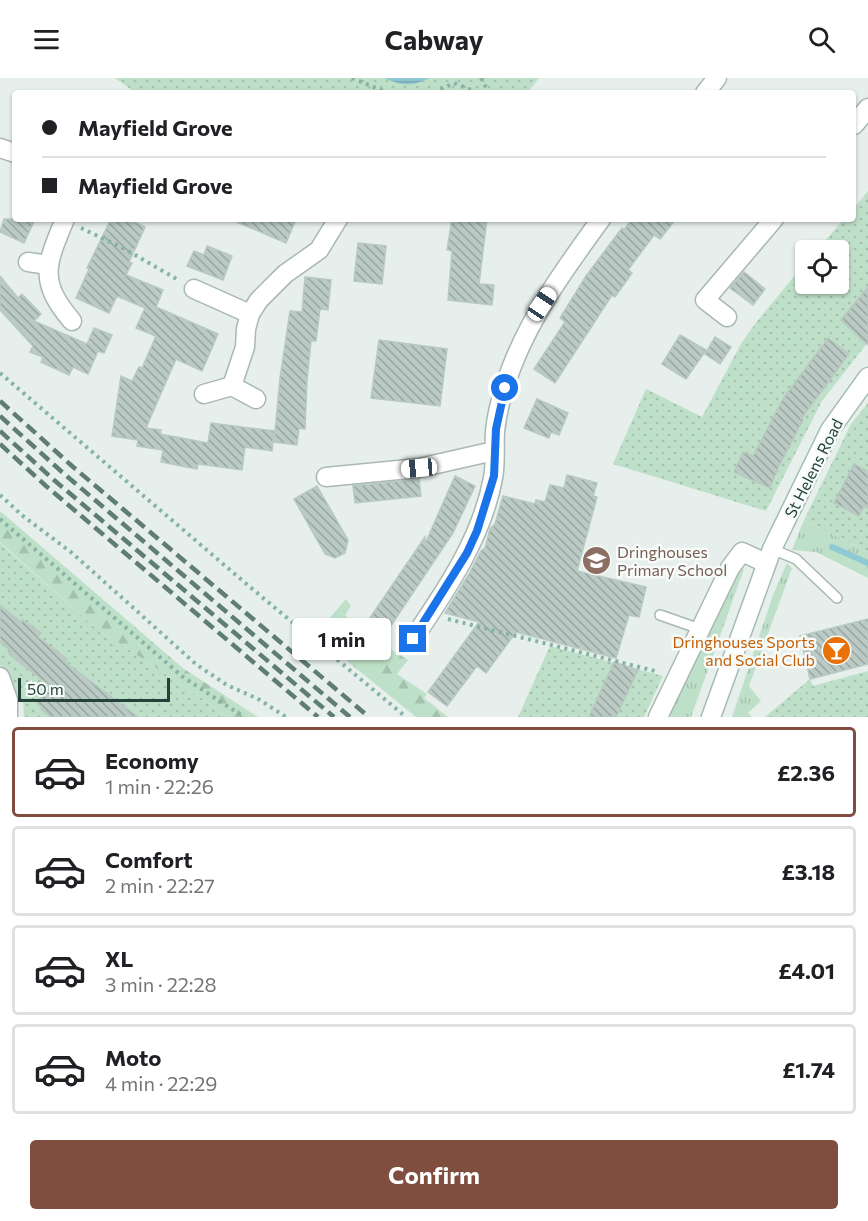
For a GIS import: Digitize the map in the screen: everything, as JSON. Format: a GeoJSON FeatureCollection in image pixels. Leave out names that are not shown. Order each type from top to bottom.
{"type":"FeatureCollection","features":[{"type":"Feature","properties":{"kind":"street"},"geometry":{"type":"LineString","coordinates":[[707,90],[717,78]]}},
{"type":"Feature","properties":{"kind":"street"},"geometry":{"type":"LineString","coordinates":[[856,123],[868,108]]}},
{"type":"Feature","properties":{"kind":"street"},"geometry":{"type":"LineString","coordinates":[[63,222],[49,265],[49,280],[57,303],[72,321]]}},
{"type":"Feature","properties":{"kind":"street"},"geometry":{"type":"LineString","coordinates":[[232,386],[245,347],[250,314],[258,300],[270,286],[319,250],[336,222]]}},
{"type":"Feature","properties":{"kind":"street"},"geometry":{"type":"LineString","coordinates":[[413,639],[467,553],[477,531],[494,476],[494,451],[499,409],[511,368],[523,339],[542,304],[599,222]]}},
{"type":"Feature","properties":{"kind":"street"},"geometry":{"type":"LineString","coordinates":[[727,317],[705,300],[771,222]]}},
{"type":"Feature","properties":{"kind":"street"},"geometry":{"type":"LineString","coordinates":[[28,262],[49,265]]}},
{"type":"Feature","properties":{"kind":"street"},"geometry":{"type":"LineString","coordinates":[[194,289],[250,314]]}},
{"type":"Feature","properties":{"kind":"street","name":"St Helens Road"},"geometry":{"type":"LineString","coordinates":[[711,717],[769,556],[830,430],[868,377]]}},
{"type":"Feature","properties":{"kind":"street"},"geometry":{"type":"LineString","coordinates":[[204,394],[232,386],[256,399]]}},
{"type":"Feature","properties":{"kind":"street"},"geometry":{"type":"LineString","coordinates":[[326,477],[419,468],[494,451]]}},
{"type":"Feature","properties":{"kind":"street"},"geometry":{"type":"LineString","coordinates":[[658,717],[730,568],[742,552],[769,556]]}},
{"type":"Feature","properties":{"kind":"street"},"geometry":{"type":"LineString","coordinates":[[0,677],[8,700],[8,717]]}},
{"type":"Feature","properties":{"kind":"lane"},"geometry":{"type":"LineString","coordinates":[[769,556],[796,559],[837,598]]}},
{"type":"Feature","properties":{"kind":"lane"},"geometry":{"type":"LineString","coordinates":[[660,615],[700,629]]}},
{"type":"Feature","properties":{"kind":"path"},"geometry":{"type":"LineString","coordinates":[[352,78],[381,90]]}},
{"type":"Feature","properties":{"kind":"path"},"geometry":{"type":"LineString","coordinates":[[440,90],[457,78]]}},
{"type":"Feature","properties":{"kind":"path"},"geometry":{"type":"LineString","coordinates":[[453,83],[471,90]]}},
{"type":"Feature","properties":{"kind":"path"},"geometry":{"type":"LineString","coordinates":[[68,222],[123,248],[194,289]]}},
{"type":"Feature","properties":{"kind":"path"},"geometry":{"type":"LineString","coordinates":[[0,373],[406,717]]}},
{"type":"Feature","properties":{"kind":"path"},"geometry":{"type":"LineString","coordinates":[[0,495],[23,516],[72,553],[197,665],[226,685],[260,700],[286,717]]}},
{"type":"Feature","properties":{"kind":"path"},"geometry":{"type":"LineString","coordinates":[[0,519],[183,677],[244,717]]}},
{"type":"Feature","properties":{"kind":"path"},"geometry":{"type":"LineString","coordinates":[[430,614],[677,677]]}},
{"type":"Feature","properties":{"kind":"green space"},"geometry":{"type":"Polygon","coordinates":[[[115,78],[539,78],[529,90],[132,90],[115,78]]]}},
{"type":"Feature","properties":{"kind":"green space"},"geometry":{"type":"Polygon","coordinates":[[[868,191],[868,342],[822,401],[766,511],[613,464],[646,389],[702,417],[742,342],[795,275],[795,294],[849,294],[849,240],[826,240],[841,222],[856,222],[856,206],[868,191]]]}},
{"type":"Feature","properties":{"kind":"green space"},"geometry":{"type":"Polygon","coordinates":[[[868,403],[868,471],[864,506],[868,508],[868,552],[804,520],[851,424],[868,403]]]}},
{"type":"Feature","properties":{"kind":"green space"},"geometry":{"type":"Polygon","coordinates":[[[0,511],[184,669],[258,717],[230,717],[93,626],[0,542],[0,511]]]}},
{"type":"Feature","properties":{"kind":"green space"},"geometry":{"type":"Polygon","coordinates":[[[804,520],[868,552],[868,578],[816,552],[792,550],[804,520]]]}},
{"type":"Feature","properties":{"kind":"green space"},"geometry":{"type":"Polygon","coordinates":[[[0,543],[93,626],[230,717],[24,717],[23,702],[15,701],[7,676],[0,665],[0,543]]]}},
{"type":"Feature","properties":{"kind":"green space"},"geometry":{"type":"Polygon","coordinates":[[[787,563],[792,568],[749,686],[761,701],[748,713],[752,717],[732,717],[773,595],[787,563]]]}},
{"type":"Feature","properties":{"kind":"green space"},"geometry":{"type":"Polygon","coordinates":[[[744,569],[691,717],[664,717],[737,573],[744,569]]]}},
{"type":"Feature","properties":{"kind":"green space"},"geometry":{"type":"Polygon","coordinates":[[[346,599],[351,606],[345,615],[361,631],[408,660],[397,674],[427,694],[424,698],[448,717],[416,717],[315,635],[346,599]]]}},
{"type":"Feature","properties":{"kind":"green space"},"geometry":{"type":"Polygon","coordinates":[[[550,646],[663,676],[644,717],[518,717],[550,646]]]}},
{"type":"Feature","properties":{"kind":"green space"},"geometry":{"type":"Polygon","coordinates":[[[868,671],[868,717],[765,717],[810,679],[813,686],[868,671]]]}},
{"type":"Feature","properties":{"kind":"water"},"geometry":{"type":"Polygon","coordinates":[[[384,78],[430,78],[407,84],[396,83],[384,78]]]}},
{"type":"Feature","properties":{"kind":"building"},"geometry":{"type":"Polygon","coordinates":[[[4,219],[12,219],[12,222],[34,222],[24,243],[0,232],[4,219]]]}},
{"type":"Feature","properties":{"kind":"building"},"geometry":{"type":"Polygon","coordinates":[[[110,222],[134,222],[145,227],[129,262],[132,263],[126,275],[163,290],[156,307],[218,334],[202,371],[176,359],[146,428],[161,430],[160,434],[208,443],[211,423],[274,431],[272,451],[245,447],[242,470],[198,464],[197,469],[161,462],[163,450],[137,446],[138,440],[112,436],[121,376],[132,381],[139,367],[142,368],[156,336],[136,328],[145,308],[117,296],[109,313],[76,298],[89,269],[87,268],[110,222]]]}},
{"type":"Feature","properties":{"kind":"building"},"geometry":{"type":"Polygon","coordinates":[[[237,222],[295,222],[286,243],[237,222]]]}},
{"type":"Feature","properties":{"kind":"building"},"geometry":{"type":"Polygon","coordinates":[[[452,222],[487,222],[479,284],[494,285],[492,305],[448,300],[452,251],[447,250],[452,222]]]}},
{"type":"Feature","properties":{"kind":"building"},"geometry":{"type":"Polygon","coordinates":[[[630,222],[674,222],[660,239],[654,235],[628,270],[632,273],[615,297],[612,295],[555,383],[534,369],[565,322],[560,318],[586,276],[622,228],[624,230],[630,222]]]}},
{"type":"Feature","properties":{"kind":"building"},"geometry":{"type":"Polygon","coordinates":[[[358,243],[386,246],[382,284],[354,281],[358,243]]]}},
{"type":"Feature","properties":{"kind":"building"},"geometry":{"type":"Polygon","coordinates":[[[207,246],[232,256],[223,280],[187,266],[194,251],[204,255],[207,246]]]}},
{"type":"Feature","properties":{"kind":"building"},"geometry":{"type":"Polygon","coordinates":[[[744,272],[765,289],[753,305],[730,288],[744,272]]]}},
{"type":"Feature","properties":{"kind":"building"},"geometry":{"type":"Polygon","coordinates":[[[0,276],[18,298],[22,294],[41,314],[34,321],[87,344],[94,328],[112,335],[104,353],[98,351],[88,374],[73,367],[69,375],[41,362],[43,357],[30,352],[33,346],[0,310],[0,276]]]}},
{"type":"Feature","properties":{"kind":"building"},"geometry":{"type":"Polygon","coordinates":[[[305,277],[331,280],[328,310],[320,309],[316,341],[311,341],[305,429],[299,428],[297,445],[274,442],[280,378],[290,311],[302,312],[305,277]]]}},
{"type":"Feature","properties":{"kind":"building"},"geometry":{"type":"Polygon","coordinates":[[[868,287],[868,345],[841,320],[868,287]]]}},
{"type":"Feature","properties":{"kind":"building"},"geometry":{"type":"Polygon","coordinates":[[[680,335],[706,350],[686,379],[662,364],[680,335]]]}},
{"type":"Feature","properties":{"kind":"building"},"geometry":{"type":"Polygon","coordinates":[[[715,337],[731,347],[720,364],[705,354],[715,337]]]}},
{"type":"Feature","properties":{"kind":"building"},"geometry":{"type":"Polygon","coordinates":[[[828,338],[849,354],[801,419],[803,420],[770,488],[734,472],[743,452],[753,456],[783,399],[828,338]]]}},
{"type":"Feature","properties":{"kind":"building"},"geometry":{"type":"Polygon","coordinates":[[[379,340],[447,349],[440,406],[371,398],[379,340]]]}},
{"type":"Feature","properties":{"kind":"building"},"geometry":{"type":"Polygon","coordinates":[[[537,399],[568,413],[559,435],[551,432],[549,438],[524,428],[537,399]]]}},
{"type":"Feature","properties":{"kind":"building"},"geometry":{"type":"Polygon","coordinates":[[[854,464],[868,471],[868,508],[864,506],[859,516],[834,503],[854,464]]]}},
{"type":"Feature","properties":{"kind":"building"},"geometry":{"type":"Polygon","coordinates":[[[567,475],[597,483],[593,496],[597,497],[577,571],[646,587],[639,617],[629,615],[616,658],[516,632],[486,673],[477,666],[447,706],[428,692],[479,622],[445,613],[481,551],[485,548],[503,496],[535,504],[536,500],[545,502],[550,485],[564,488],[567,475]]]}},
{"type":"Feature","properties":{"kind":"building"},"geometry":{"type":"Polygon","coordinates":[[[455,476],[475,486],[453,533],[380,642],[361,631],[425,537],[425,544],[455,476]]]}},
{"type":"Feature","properties":{"kind":"building"},"geometry":{"type":"Polygon","coordinates":[[[419,479],[421,496],[355,503],[353,486],[419,479]]]}},
{"type":"Feature","properties":{"kind":"building"},"geometry":{"type":"Polygon","coordinates":[[[317,486],[348,540],[345,553],[335,558],[325,554],[294,499],[317,486]]]}},
{"type":"Feature","properties":{"kind":"building"},"geometry":{"type":"Polygon","coordinates":[[[0,605],[21,622],[23,620],[41,633],[38,637],[67,659],[65,662],[138,717],[51,717],[41,709],[42,707],[37,703],[50,686],[9,654],[11,651],[0,642],[0,605]]]}},
{"type":"Feature","properties":{"kind":"building","name":"Dringhouses Sports and Social Club"},"geometry":{"type":"Polygon","coordinates":[[[868,619],[868,664],[810,679],[800,636],[868,619]]]}},
{"type":"Feature","properties":{"kind":"building"},"geometry":{"type":"Polygon","coordinates":[[[614,662],[638,670],[616,717],[589,717],[614,662]]]}},
{"type":"Feature","properties":{"kind":"waterway"},"geometry":{"type":"LineString","coordinates":[[832,547],[868,563]]}},
{"type":"Feature","properties":{"kind":"railway"},"geometry":{"type":"LineString","coordinates":[[0,401],[72,466],[369,717]]}},
{"type":"Feature","properties":{"kind":"railway"},"geometry":{"type":"LineString","coordinates":[[0,416],[62,472],[350,717]]}},
{"type":"Feature","properties":{"kind":"railway"},"geometry":{"type":"LineString","coordinates":[[0,431],[54,480],[334,717]]}},
{"type":"Feature","properties":{"kind":"railway"},"geometry":{"type":"LineString","coordinates":[[0,444],[46,486],[318,717]]}},
{"type":"Feature","properties":{"kind":"place","name":"Dringhouses Primary School"},"geometry":{"type":"Point","coordinates":[596,560]}},
{"type":"Feature","properties":{"kind":"place","name":"Dringhouses Sports and Social Club"},"geometry":{"type":"Point","coordinates":[836,650]}},
{"type":"Feature","properties":{"kind":"route"},"geometry":{"type":"LineString","coordinates":[[413,639],[467,553],[477,531],[494,476],[496,429],[505,388]]}}]}
